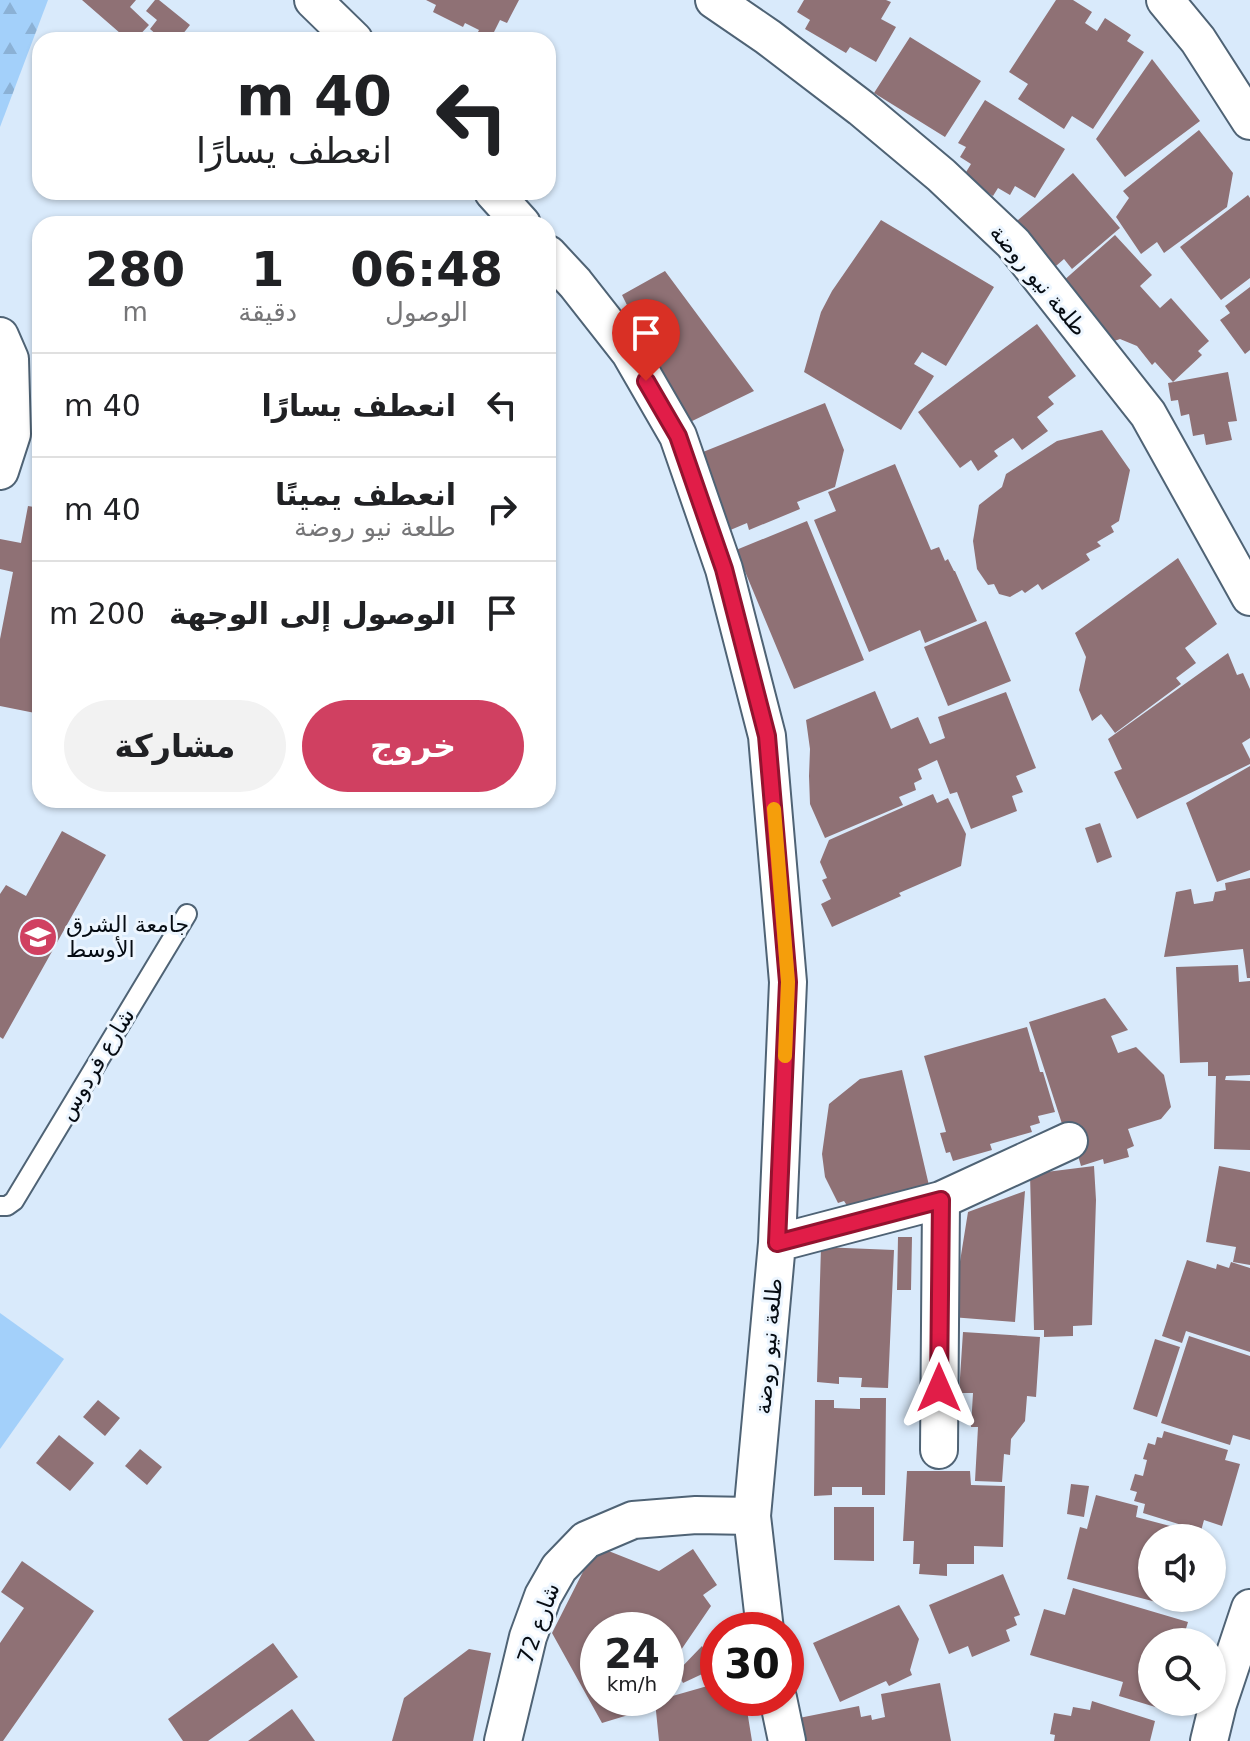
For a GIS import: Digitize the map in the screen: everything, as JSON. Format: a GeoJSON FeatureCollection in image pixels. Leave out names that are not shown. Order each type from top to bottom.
{"type":"FeatureCollection","features":[{"type":"Feature","properties":{"kind":"street"},"geometry":{"type":"LineString","coordinates":[[313,0],[346,32]]}},
{"type":"Feature","properties":{"kind":"street","name":"طلعة نيو روضة"},"geometry":{"type":"LineString","coordinates":[[714,0],[861,108],[941,175],[1013,243],[1148,414],[1250,597]]}},
{"type":"Feature","properties":{"kind":"street"},"geometry":{"type":"LineString","coordinates":[[1165,0],[1198,40],[1250,121]]}},
{"type":"Feature","properties":{"kind":"street"},"geometry":{"type":"LineString","coordinates":[[500,200],[515,216]]}},
{"type":"Feature","properties":{"kind":"street","name":"طلعة نيو روضة"},"geometry":{"type":"LineString","coordinates":[[556,263],[630,353],[678,436],[724,569],[767,736],[788,982],[777,1243],[752,1516],[763,1612]]}},
{"type":"Feature","properties":{"kind":"street"},"geometry":{"type":"LineString","coordinates":[[0,336],[10,359],[12,434],[0,471]]}},
{"type":"Feature","properties":{"kind":"street"},"geometry":{"type":"LineString","coordinates":[[777,1243],[941,1200],[1069,1141]]}},
{"type":"Feature","properties":{"kind":"street"},"geometry":{"type":"LineString","coordinates":[[939,1450],[941,1200]]}},
{"type":"Feature","properties":{"kind":"street","name":"شارع 72"},"geometry":{"type":"LineString","coordinates":[[503,1741],[528,1637],[543,1596],[559,1568],[586,1540],[633,1520],[696,1515],[752,1516]]}},
{"type":"Feature","properties":{"kind":"street"},"geometry":{"type":"LineString","coordinates":[[1209,1741],[1250,1608]]}},
{"type":"Feature","properties":{"kind":"street"},"geometry":{"type":"LineString","coordinates":[[782,1716],[787,1741]]}},
{"type":"Feature","properties":{"kind":"lane","name":"شارع فردوس"},"geometry":{"type":"LineString","coordinates":[[0,1206],[14,1201],[187,914]]}},
{"type":"Feature","properties":{"kind":"green space"},"geometry":{"type":"Polygon","coordinates":[[[0,0],[48,0],[36,32],[32,32],[32,42],[0,127],[0,0]]]}},
{"type":"Feature","properties":{"kind":"green space"},"geometry":{"type":"Polygon","coordinates":[[[0,1313],[64,1359],[0,1449],[0,1313]]]}},
{"type":"Feature","properties":{"kind":"building"},"geometry":{"type":"Polygon","coordinates":[[[82,0],[136,0],[130,7],[149,25],[142,32],[119,32],[82,0]]]}},
{"type":"Feature","properties":{"kind":"building"},"geometry":{"type":"Polygon","coordinates":[[[155,0],[159,0],[190,25],[184,32],[153,32],[150,29],[157,20],[146,11],[155,0]]]}},
{"type":"Feature","properties":{"kind":"building"},"geometry":{"type":"Polygon","coordinates":[[[426,0],[519,0],[507,23],[500,20],[494,32],[478,32],[465,23],[463,27],[433,12],[436,5],[426,0]]]}},
{"type":"Feature","properties":{"kind":"building"},"geometry":{"type":"Polygon","coordinates":[[[804,0],[886,0],[891,2],[881,19],[896,27],[876,62],[850,47],[846,53],[805,29],[810,20],[797,12],[804,0]]]}},
{"type":"Feature","properties":{"kind":"building"},"geometry":{"type":"Polygon","coordinates":[[[1056,0],[1073,0],[1092,12],[1085,23],[1097,31],[1105,18],[1131,35],[1127,41],[1144,52],[1093,129],[1072,116],[1064,129],[1018,99],[1028,84],[1009,72],[1056,0]]]}},
{"type":"Feature","properties":{"kind":"building"},"geometry":{"type":"Polygon","coordinates":[[[910,37],[981,81],[945,137],[874,93],[910,37]]]}},
{"type":"Feature","properties":{"kind":"building"},"geometry":{"type":"Polygon","coordinates":[[[1152,59],[1200,121],[1125,177],[1096,139],[1152,59]]]}},
{"type":"Feature","properties":{"kind":"building"},"geometry":{"type":"Polygon","coordinates":[[[985,100],[1065,149],[1035,198],[1015,186],[1010,195],[998,188],[993,196],[963,177],[971,164],[960,157],[966,147],[958,143],[985,100]]]}},
{"type":"Feature","properties":{"kind":"building"},"geometry":{"type":"Polygon","coordinates":[[[1199,130],[1233,173],[1227,207],[1164,253],[1157,242],[1141,254],[1116,217],[1129,198],[1123,191],[1199,130]]]}},
{"type":"Feature","properties":{"kind":"building"},"geometry":{"type":"Polygon","coordinates":[[[1073,173],[1120,228],[1072,269],[1064,259],[1049,272],[1010,227],[1073,173]]]}},
{"type":"Feature","properties":{"kind":"building"},"geometry":{"type":"Polygon","coordinates":[[[1248,195],[1250,278],[1221,300],[1180,247],[1248,195]]]}},
{"type":"Feature","properties":{"kind":"building"},"geometry":{"type":"Polygon","coordinates":[[[881,220],[994,287],[946,366],[922,352],[914,364],[934,376],[901,430],[804,372],[821,312],[881,220]]]}},
{"type":"Feature","properties":{"kind":"building"},"geometry":{"type":"Polygon","coordinates":[[[1115,235],[1152,275],[1140,286],[1160,308],[1171,298],[1209,341],[1198,351],[1202,355],[1173,382],[1155,362],[1152,365],[1137,346],[1120,339],[1105,344],[1062,282],[1115,235]]]}},
{"type":"Feature","properties":{"kind":"building"},"geometry":{"type":"Polygon","coordinates":[[[665,271],[754,391],[686,424],[622,295],[665,271]]]}},
{"type":"Feature","properties":{"kind":"building"},"geometry":{"type":"Polygon","coordinates":[[[1250,287],[1250,350],[1245,354],[1220,320],[1230,313],[1225,306],[1250,287]]]}},
{"type":"Feature","properties":{"kind":"building"},"geometry":{"type":"Polygon","coordinates":[[[1037,324],[1076,376],[1048,397],[1054,404],[1037,417],[1048,431],[1022,450],[1013,438],[994,451],[998,456],[978,471],[971,460],[960,468],[918,412],[1037,324]]]}},
{"type":"Feature","properties":{"kind":"building"},"geometry":{"type":"Polygon","coordinates":[[[1228,372],[1237,421],[1228,422],[1232,440],[1206,445],[1204,434],[1193,436],[1189,414],[1181,416],[1178,400],[1171,401],[1168,383],[1228,372]]]}},
{"type":"Feature","properties":{"kind":"building"},"geometry":{"type":"Polygon","coordinates":[[[825,403],[844,450],[835,487],[797,502],[800,509],[749,530],[747,523],[728,531],[698,454],[825,403]]]}},
{"type":"Feature","properties":{"kind":"building"},"geometry":{"type":"Polygon","coordinates":[[[1102,430],[1130,470],[1119,521],[1111,526],[1114,532],[1097,542],[1101,546],[1086,554],[1090,560],[1042,590],[1038,584],[1025,593],[1022,590],[1010,597],[999,594],[994,584],[988,585],[977,569],[973,541],[979,505],[1002,487],[1006,474],[1057,441],[1102,430]]]}},
{"type":"Feature","properties":{"kind":"building"},"geometry":{"type":"Polygon","coordinates":[[[895,464],[931,550],[939,547],[945,561],[948,559],[977,621],[925,643],[920,630],[869,652],[814,520],[836,511],[828,492],[895,464]]]}},
{"type":"Feature","properties":{"kind":"building"},"geometry":{"type":"Polygon","coordinates":[[[28,506],[32,507],[32,712],[0,706],[0,639],[13,572],[0,569],[0,539],[21,543],[28,506]]]}},
{"type":"Feature","properties":{"kind":"building"},"geometry":{"type":"Polygon","coordinates":[[[807,521],[864,660],[794,689],[736,550],[807,521]]]}},
{"type":"Feature","properties":{"kind":"building"},"geometry":{"type":"Polygon","coordinates":[[[1178,558],[1217,624],[1185,648],[1196,663],[1176,678],[1181,684],[1115,733],[1101,714],[1092,721],[1079,690],[1086,657],[1075,633],[1178,558]]]}},
{"type":"Feature","properties":{"kind":"building"},"geometry":{"type":"Polygon","coordinates":[[[986,621],[1011,681],[948,706],[924,647],[986,621]]]}},
{"type":"Feature","properties":{"kind":"building"},"geometry":{"type":"Polygon","coordinates":[[[1228,653],[1237,675],[1243,673],[1250,689],[1250,738],[1242,743],[1250,764],[1137,819],[1114,772],[1122,769],[1108,739],[1228,653]]]}},
{"type":"Feature","properties":{"kind":"building"},"geometry":{"type":"Polygon","coordinates":[[[875,691],[891,729],[918,717],[930,744],[945,738],[938,717],[1006,692],[1036,768],[1016,776],[1023,792],[1012,796],[1017,811],[971,829],[957,792],[950,794],[937,760],[918,769],[922,779],[914,783],[916,790],[899,797],[903,805],[825,838],[810,804],[810,749],[806,720],[875,691]]]}},
{"type":"Feature","properties":{"kind":"building"},"geometry":{"type":"Polygon","coordinates":[[[1250,766],[1250,870],[1217,882],[1186,803],[1250,766]]]}},
{"type":"Feature","properties":{"kind":"building"},"geometry":{"type":"Polygon","coordinates":[[[933,794],[937,803],[948,798],[966,834],[961,866],[832,927],[821,904],[831,899],[822,880],[827,878],[820,862],[829,840],[933,794]]]}},
{"type":"Feature","properties":{"kind":"building"},"geometry":{"type":"Polygon","coordinates":[[[1100,823],[1112,857],[1097,863],[1085,828],[1100,823]]]}},
{"type":"Feature","properties":{"kind":"building"},"geometry":{"type":"Polygon","coordinates":[[[62,831],[106,855],[3,1039],[0,1037],[0,894],[6,885],[26,896],[62,831]]]}},
{"type":"Feature","properties":{"kind":"building"},"geometry":{"type":"Polygon","coordinates":[[[1250,878],[1250,978],[1247,978],[1243,949],[1164,957],[1176,892],[1191,889],[1194,904],[1213,901],[1215,892],[1226,890],[1225,883],[1250,878]]]}},
{"type":"Feature","properties":{"kind":"building"},"geometry":{"type":"Polygon","coordinates":[[[1238,965],[1239,982],[1250,981],[1250,1075],[1226,1076],[1225,1080],[1250,1081],[1250,1150],[1214,1149],[1216,1076],[1208,1076],[1208,1062],[1180,1063],[1176,967],[1238,965]]]}},
{"type":"Feature","properties":{"kind":"building"},"geometry":{"type":"Polygon","coordinates":[[[1105,998],[1128,1030],[1111,1036],[1118,1053],[1136,1047],[1164,1075],[1171,1107],[1161,1119],[1128,1129],[1134,1146],[1127,1149],[1129,1157],[1104,1164],[1103,1159],[1081,1166],[1070,1128],[1064,1130],[1029,1022],[1105,998]]]}},
{"type":"Feature","properties":{"kind":"building"},"geometry":{"type":"Polygon","coordinates":[[[1027,1027],[1055,1112],[1038,1116],[1040,1123],[1030,1126],[1032,1132],[990,1144],[992,1150],[953,1161],[950,1152],[946,1153],[940,1133],[946,1132],[924,1056],[1027,1027]]]}},
{"type":"Feature","properties":{"kind":"building"},"geometry":{"type":"Polygon","coordinates":[[[902,1070],[931,1194],[852,1213],[844,1201],[838,1203],[825,1177],[822,1154],[829,1104],[860,1079],[902,1070]]]}},
{"type":"Feature","properties":{"kind":"building"},"geometry":{"type":"Polygon","coordinates":[[[1094,1166],[1096,1200],[1092,1325],[1073,1326],[1073,1336],[1044,1337],[1044,1330],[1034,1330],[1030,1174],[1094,1166]]]}},
{"type":"Feature","properties":{"kind":"building"},"geometry":{"type":"Polygon","coordinates":[[[1219,1166],[1250,1172],[1250,1265],[1233,1262],[1236,1247],[1206,1242],[1219,1166]]]}},
{"type":"Feature","properties":{"kind":"building"},"geometry":{"type":"Polygon","coordinates":[[[1025,1191],[1015,1322],[951,1317],[968,1212],[1025,1191]]]}},
{"type":"Feature","properties":{"kind":"building"},"geometry":{"type":"Polygon","coordinates":[[[898,1237],[912,1237],[911,1290],[897,1290],[898,1237]]]}},
{"type":"Feature","properties":{"kind":"building"},"geometry":{"type":"Polygon","coordinates":[[[821,1247],[894,1250],[888,1388],[861,1387],[862,1378],[839,1377],[839,1384],[817,1382],[821,1247]]]}},
{"type":"Feature","properties":{"kind":"building"},"geometry":{"type":"Polygon","coordinates":[[[1187,1260],[1216,1269],[1217,1264],[1229,1268],[1231,1262],[1250,1268],[1250,1352],[1186,1331],[1182,1343],[1162,1336],[1187,1260]]]}},
{"type":"Feature","properties":{"kind":"building"},"geometry":{"type":"Polygon","coordinates":[[[963,1332],[1040,1337],[1036,1397],[1027,1396],[1025,1421],[1011,1439],[1010,1455],[1004,1454],[1002,1482],[975,1481],[978,1427],[971,1427],[973,1393],[959,1393],[963,1332]]]}},
{"type":"Feature","properties":{"kind":"building"},"geometry":{"type":"Polygon","coordinates":[[[1189,1336],[1250,1356],[1250,1440],[1233,1435],[1230,1445],[1161,1423],[1189,1336]]]}},
{"type":"Feature","properties":{"kind":"building"},"geometry":{"type":"Polygon","coordinates":[[[1155,1339],[1180,1347],[1157,1417],[1133,1409],[1155,1339]]]}},
{"type":"Feature","properties":{"kind":"building"},"geometry":{"type":"Polygon","coordinates":[[[860,1398],[886,1398],[885,1495],[862,1495],[862,1487],[832,1487],[832,1495],[814,1496],[815,1400],[834,1400],[834,1408],[860,1409],[860,1398]]]}},
{"type":"Feature","properties":{"kind":"building"},"geometry":{"type":"Polygon","coordinates":[[[98,1400],[120,1418],[105,1436],[83,1417],[98,1400]]]}},
{"type":"Feature","properties":{"kind":"building"},"geometry":{"type":"Polygon","coordinates":[[[1164,1431],[1228,1450],[1225,1460],[1240,1464],[1223,1524],[1204,1520],[1203,1524],[1178,1524],[1143,1513],[1145,1504],[1134,1501],[1137,1492],[1130,1490],[1135,1474],[1143,1476],[1147,1460],[1143,1459],[1148,1443],[1155,1445],[1157,1437],[1162,1438],[1164,1431]]]}},
{"type":"Feature","properties":{"kind":"building"},"geometry":{"type":"Polygon","coordinates":[[[59,1435],[94,1463],[70,1491],[36,1463],[59,1435]]]}},
{"type":"Feature","properties":{"kind":"building"},"geometry":{"type":"Polygon","coordinates":[[[140,1449],[162,1467],[147,1485],[125,1466],[140,1449]]]}},
{"type":"Feature","properties":{"kind":"building"},"geometry":{"type":"Polygon","coordinates":[[[907,1471],[970,1471],[971,1485],[1005,1486],[1003,1547],[974,1546],[974,1564],[947,1564],[947,1576],[919,1574],[920,1564],[913,1564],[914,1541],[903,1541],[907,1471]]]}},
{"type":"Feature","properties":{"kind":"building"},"geometry":{"type":"Polygon","coordinates":[[[1071,1484],[1089,1486],[1084,1517],[1067,1514],[1071,1484]]]}},
{"type":"Feature","properties":{"kind":"building"},"geometry":{"type":"Polygon","coordinates":[[[1096,1495],[1138,1506],[1136,1517],[1162,1524],[1138,1524],[1138,1597],[1067,1579],[1080,1527],[1087,1529],[1096,1495]]]}},
{"type":"Feature","properties":{"kind":"building"},"geometry":{"type":"Polygon","coordinates":[[[834,1507],[874,1507],[874,1561],[834,1560],[834,1507]]]}},
{"type":"Feature","properties":{"kind":"building"},"geometry":{"type":"Polygon","coordinates":[[[596,1546],[659,1571],[693,1549],[717,1585],[703,1595],[711,1606],[707,1612],[700,1612],[700,1622],[684,1646],[684,1612],[580,1612],[580,1683],[552,1633],[596,1546]]]}},
{"type":"Feature","properties":{"kind":"building"},"geometry":{"type":"Polygon","coordinates":[[[22,1561],[94,1611],[3,1741],[0,1741],[0,1643],[24,1608],[1,1592],[22,1561]]]}},
{"type":"Feature","properties":{"kind":"building"},"geometry":{"type":"Polygon","coordinates":[[[1003,1574],[1020,1615],[1014,1617],[1017,1625],[1006,1630],[1010,1641],[972,1657],[968,1646],[949,1654],[929,1605],[1003,1574]]]}},
{"type":"Feature","properties":{"kind":"building"},"geometry":{"type":"Polygon","coordinates":[[[1073,1588],[1138,1607],[1138,1612],[1154,1612],[1188,1622],[1186,1628],[1138,1628],[1138,1702],[1119,1696],[1123,1682],[1030,1655],[1044,1609],[1065,1615],[1073,1588]]]}},
{"type":"Feature","properties":{"kind":"building"},"geometry":{"type":"Polygon","coordinates":[[[899,1605],[919,1639],[910,1670],[912,1675],[889,1686],[886,1681],[840,1702],[813,1643],[899,1605]]]}},
{"type":"Feature","properties":{"kind":"building"},"geometry":{"type":"Polygon","coordinates":[[[273,1643],[298,1677],[208,1741],[183,1741],[168,1719],[273,1643]]]}},
{"type":"Feature","properties":{"kind":"building"},"geometry":{"type":"Polygon","coordinates":[[[700,1648],[700,1675],[684,1683],[684,1665],[700,1648]]]}},
{"type":"Feature","properties":{"kind":"building"},"geometry":{"type":"Polygon","coordinates":[[[469,1649],[491,1653],[473,1741],[392,1741],[404,1698],[469,1649]]]}},
{"type":"Feature","properties":{"kind":"building"},"geometry":{"type":"Polygon","coordinates":[[[940,1683],[951,1741],[803,1741],[799,1718],[859,1706],[861,1717],[871,1715],[872,1720],[885,1717],[881,1694],[940,1683]]]}},
{"type":"Feature","properties":{"kind":"building"},"geometry":{"type":"Polygon","coordinates":[[[700,1688],[700,1716],[748,1716],[752,1741],[659,1741],[656,1716],[684,1716],[684,1693],[700,1688]]]}},
{"type":"Feature","properties":{"kind":"building"},"geometry":{"type":"Polygon","coordinates":[[[1092,1701],[1155,1721],[1150,1741],[1054,1741],[1055,1735],[1050,1734],[1054,1713],[1071,1716],[1073,1707],[1090,1710],[1092,1701]]]}},
{"type":"Feature","properties":{"kind":"building"},"geometry":{"type":"Polygon","coordinates":[[[292,1709],[315,1741],[248,1741],[292,1709]]]}},
{"type":"Feature","properties":{"kind":"building"},"geometry":{"type":"Polygon","coordinates":[[[598,1716],[625,1716],[602,1723],[598,1716]]]}},
{"type":"Feature","properties":{"kind":"slow traffic"},"geometry":{"type":"LineString","coordinates":[[774,809],[788,982],[785,1056]]}},
{"type":"Feature","properties":{"kind":"place","name":"جامعة الشرق الأوسط"},"geometry":{"type":"Point","coordinates":[38,937]}},
{"type":"Feature","properties":{"kind":"route"},"geometry":{"type":"LineString","coordinates":[[646,381],[678,436],[724,569],[767,736],[788,982],[777,1243],[941,1200],[939,1388]]}}]}
